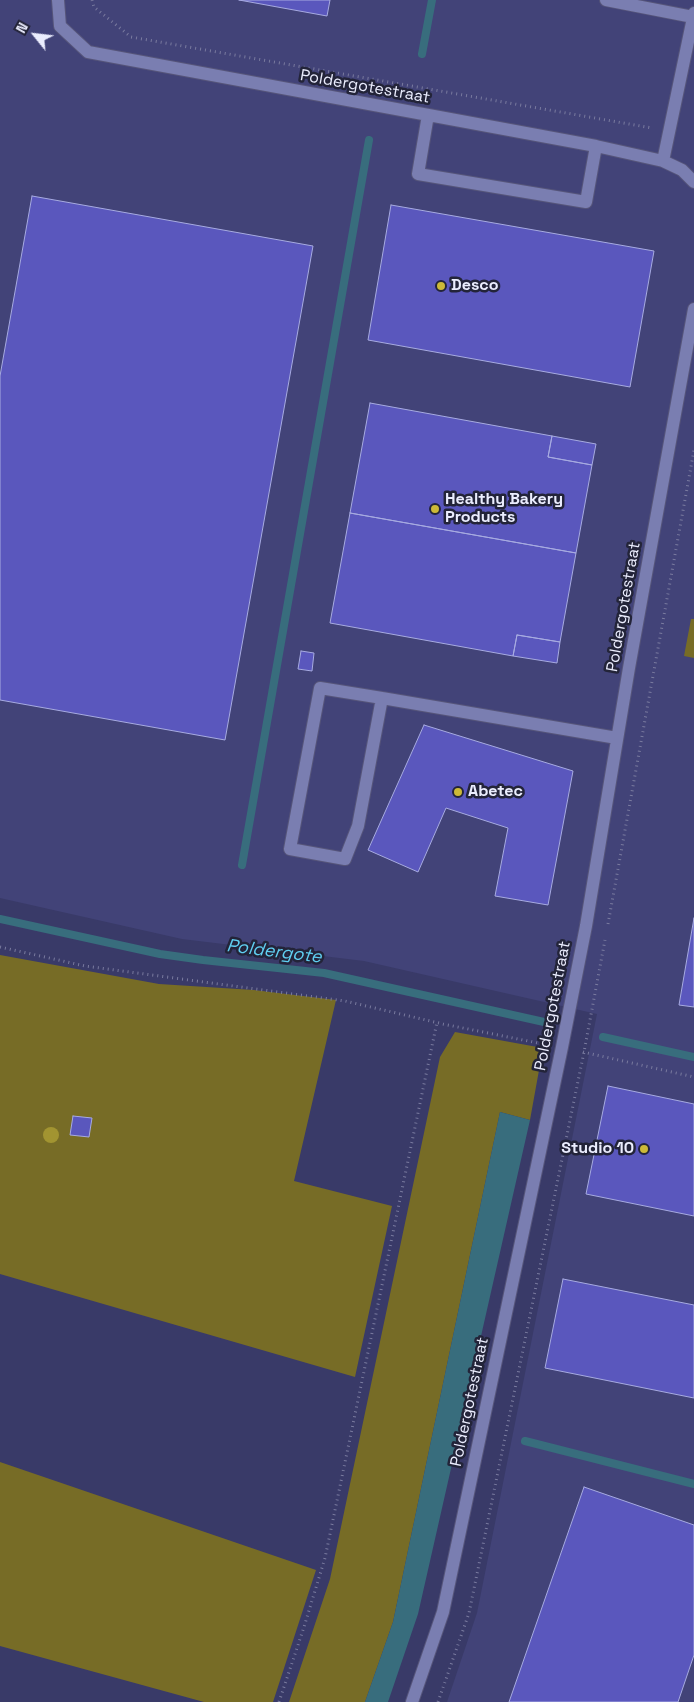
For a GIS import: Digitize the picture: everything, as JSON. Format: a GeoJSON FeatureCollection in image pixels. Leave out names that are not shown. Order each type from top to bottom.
{"type":"FeatureCollection","features":[{"type":"Feature","properties":{"kind":"street","name":"Poldergotestraat"},"geometry":{"type":"LineString","coordinates":[[58,0],[60,26],[88,52],[596,146],[663,162],[682,170],[694,182]]}},
{"type":"Feature","properties":{"kind":"street"},"geometry":{"type":"LineString","coordinates":[[606,0],[693,15],[663,162]]}},
{"type":"Feature","properties":{"kind":"street"},"geometry":{"type":"LineString","coordinates":[[428,115],[418,174],[586,202],[596,146]]}},
{"type":"Feature","properties":{"kind":"street","name":"Poldergotestraat"},"geometry":{"type":"LineString","coordinates":[[412,1702],[443,1612],[562,1047],[586,926],[617,738],[694,309]]}},
{"type":"Feature","properties":{"kind":"street"},"geometry":{"type":"LineString","coordinates":[[382,698],[358,826],[345,859],[290,849],[320,688],[382,698],[617,738]]}},
{"type":"Feature","properties":{"kind":"path"},"geometry":{"type":"LineString","coordinates":[[92,0],[94,8],[131,37],[669,131]]}},
{"type":"Feature","properties":{"kind":"path"},"geometry":{"type":"LineString","coordinates":[[607,928],[694,450]]}},
{"type":"Feature","properties":{"kind":"path"},"geometry":{"type":"LineString","coordinates":[[438,1702],[469,1614],[606,938]]}},
{"type":"Feature","properties":{"kind":"path"},"geometry":{"type":"LineString","coordinates":[[0,947],[85,966],[345,1001],[694,1077]]}},
{"type":"Feature","properties":{"kind":"path"},"geometry":{"type":"LineString","coordinates":[[279,1702],[325,1558],[437,1022]]}},
{"type":"Feature","properties":{"kind":"shaded area"},"geometry":{"type":"Polygon","coordinates":[[[0,0],[694,0],[694,1702],[447,1702],[477,1613],[597,1014],[364,961],[182,939],[0,898],[0,0]]]}},
{"type":"Feature","properties":{"kind":"shaded area"},"geometry":{"type":"Polygon","coordinates":[[[691,619],[694,619],[694,658],[684,656],[691,619]]]}},
{"type":"Feature","properties":{"kind":"shaded area"},"geometry":{"type":"Polygon","coordinates":[[[0,955],[159,984],[254,990],[336,1000],[294,1181],[392,1206],[355,1377],[0,1274],[0,955]]]}},
{"type":"Feature","properties":{"kind":"shaded area"},"geometry":{"type":"Polygon","coordinates":[[[455,1032],[543,1048],[530,1120],[500,1112],[393,1622],[365,1702],[289,1702],[330,1579],[440,1057],[455,1032]]]}},
{"type":"Feature","properties":{"kind":"shaded area"},"geometry":{"type":"Polygon","coordinates":[[[0,1462],[316,1570],[273,1702],[204,1702],[0,1646],[0,1462]]]}},
{"type":"Feature","properties":{"kind":"water"},"geometry":{"type":"Polygon","coordinates":[[[500,1112],[530,1120],[418,1614],[388,1702],[365,1702],[393,1622],[500,1112]]]}},
{"type":"Feature","properties":{"kind":"building"},"geometry":{"type":"Polygon","coordinates":[[[239,0],[330,0],[327,16],[239,0]]]}},
{"type":"Feature","properties":{"kind":"building"},"geometry":{"type":"Polygon","coordinates":[[[32,196],[313,246],[225,740],[0,700],[0,376],[32,196]]]}},
{"type":"Feature","properties":{"kind":"building"},"geometry":{"type":"Polygon","coordinates":[[[391,205],[654,251],[630,387],[368,340],[391,205]]]}},
{"type":"Feature","properties":{"kind":"building"},"geometry":{"type":"Polygon","coordinates":[[[370,403],[552,436],[548,457],[592,465],[576,553],[350,513],[370,403]]]}},
{"type":"Feature","properties":{"kind":"building"},"geometry":{"type":"Polygon","coordinates":[[[552,436],[596,444],[592,465],[548,457],[552,436]]]}},
{"type":"Feature","properties":{"kind":"building"},"geometry":{"type":"Polygon","coordinates":[[[350,513],[576,553],[560,642],[517,635],[513,656],[330,623],[350,513]]]}},
{"type":"Feature","properties":{"kind":"building"},"geometry":{"type":"Polygon","coordinates":[[[517,635],[560,642],[557,663],[513,656],[517,635]]]}},
{"type":"Feature","properties":{"kind":"building"},"geometry":{"type":"Polygon","coordinates":[[[301,651],[314,653],[312,671],[298,669],[301,651]]]}},
{"type":"Feature","properties":{"kind":"building"},"geometry":{"type":"Polygon","coordinates":[[[424,725],[573,771],[548,905],[495,896],[508,828],[446,808],[418,872],[368,850],[424,725]]]}},
{"type":"Feature","properties":{"kind":"building"},"geometry":{"type":"Polygon","coordinates":[[[694,918],[694,1007],[679,1005],[694,918]]]}},
{"type":"Feature","properties":{"kind":"building","name":"Studio 10"},"geometry":{"type":"Polygon","coordinates":[[[608,1086],[694,1104],[694,1216],[586,1194],[608,1086]]]}},
{"type":"Feature","properties":{"kind":"building"},"geometry":{"type":"Polygon","coordinates":[[[73,1116],[92,1118],[89,1137],[70,1135],[73,1116]]]}},
{"type":"Feature","properties":{"kind":"building"},"geometry":{"type":"Polygon","coordinates":[[[563,1279],[694,1305],[694,1398],[545,1368],[563,1279]]]}},
{"type":"Feature","properties":{"kind":"building"},"geometry":{"type":"Polygon","coordinates":[[[584,1487],[694,1525],[694,1655],[678,1702],[509,1702],[584,1487]]]}},
{"type":"Feature","properties":{"kind":"waterway"},"geometry":{"type":"LineString","coordinates":[[422,54],[432,0]]}},
{"type":"Feature","properties":{"kind":"waterway"},"geometry":{"type":"LineString","coordinates":[[242,865],[369,140]]}},
{"type":"Feature","properties":{"kind":"waterway","name":"Poldergote"},"geometry":{"type":"LineString","coordinates":[[0,919],[160,954],[324,973],[544,1022]]}},
{"type":"Feature","properties":{"kind":"waterway","name":"Poldergote"},"geometry":{"type":"LineString","coordinates":[[603,1037],[694,1057]]}},
{"type":"Feature","properties":{"kind":"waterway"},"geometry":{"type":"LineString","coordinates":[[525,1441],[694,1484]]}},
{"type":"Feature","properties":{"kind":"place","name":"Desco"},"geometry":{"type":"Point","coordinates":[441,286]}},
{"type":"Feature","properties":{"kind":"place","name":"Healthy Bakery Products"},"geometry":{"type":"Point","coordinates":[435,509]}},
{"type":"Feature","properties":{"kind":"place","name":"Abetec"},"geometry":{"type":"Point","coordinates":[458,792]}},
{"type":"Feature","properties":{"kind":"place","name":"Studio 10"},"geometry":{"type":"Point","coordinates":[644,1149]}}]}
